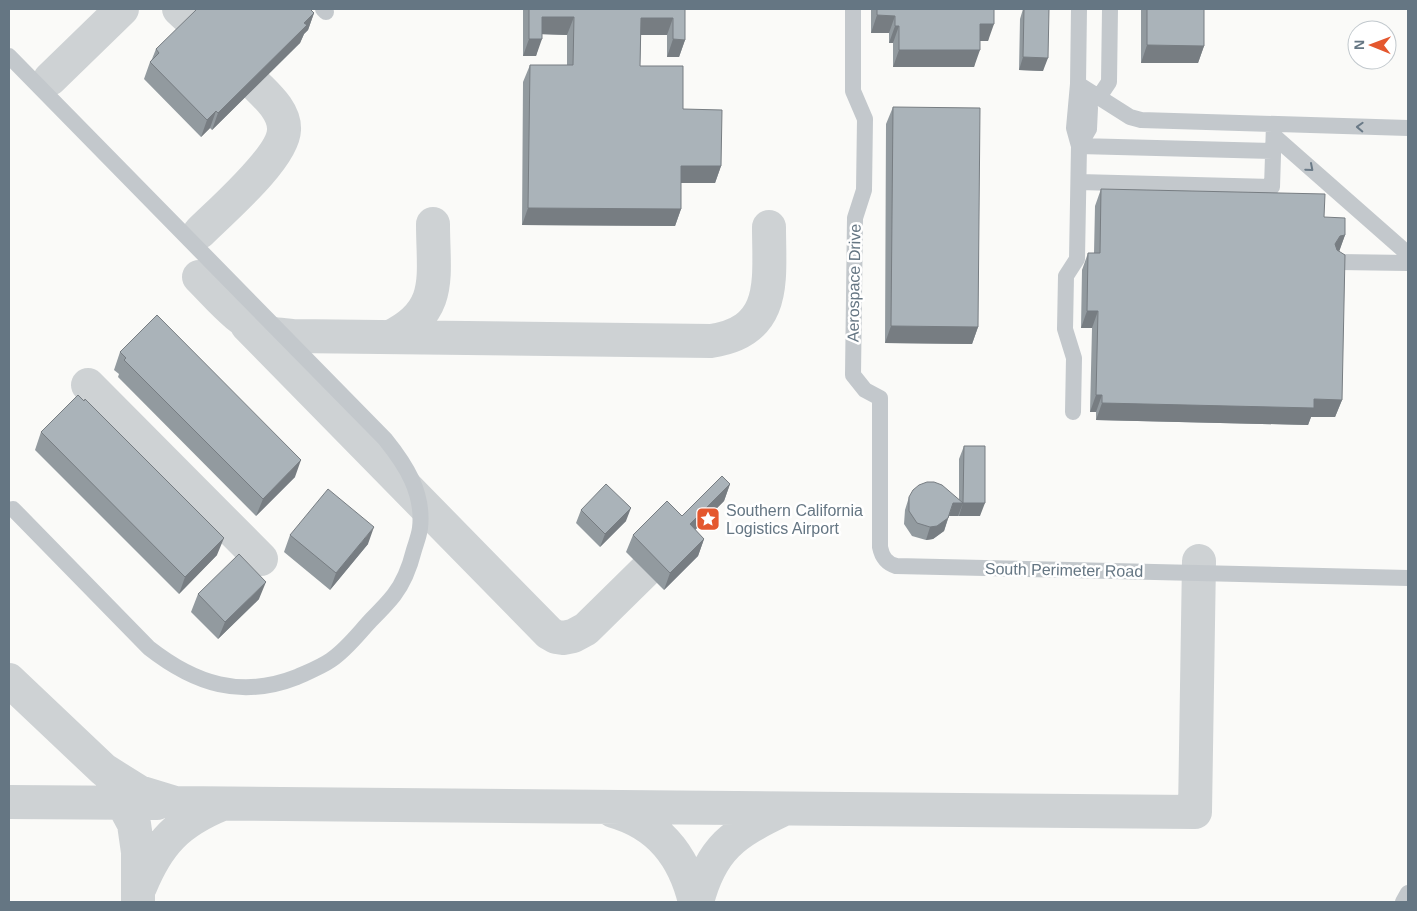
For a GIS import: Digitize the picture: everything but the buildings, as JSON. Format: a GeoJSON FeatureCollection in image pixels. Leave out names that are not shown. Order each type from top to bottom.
{"type":"FeatureCollection","features":[{"type":"Feature","properties":{"kind":"street","name":"Aerospace Drive"},"geometry":{"type":"LineString","coordinates":[[853,9],[853,91],[865,119],[864,190],[854,218],[853,375],[865,390],[880,398]]}},
{"type":"Feature","properties":{"kind":"street"},"geometry":{"type":"LineString","coordinates":[[1073,412],[1074,358],[1065,329],[1066,276],[1077,259],[1080,146],[1089,129],[1090,108],[1078,84],[1079,9]]}},
{"type":"Feature","properties":{"kind":"street"},"geometry":{"type":"LineString","coordinates":[[1099,97],[1109,82],[1110,9]]}},
{"type":"Feature","properties":{"kind":"street"},"geometry":{"type":"LineString","coordinates":[[9,56],[385,439],[413,480],[419,501],[420,529],[406,577],[394,595],[345,649],[316,669],[280,683],[256,687],[234,687],[190,675],[149,648],[13,509]]}},
{"type":"Feature","properties":{"kind":"street"},"geometry":{"type":"LineString","coordinates":[[1078,84],[1130,117],[1141,120],[1274,137],[1408,254]]}},
{"type":"Feature","properties":{"kind":"street"},"geometry":{"type":"LineString","coordinates":[[1080,146],[1274,137],[1408,128]]}},
{"type":"Feature","properties":{"kind":"street"},"geometry":{"type":"LineString","coordinates":[[1079,182],[1272,187],[1274,137]]}},
{"type":"Feature","properties":{"kind":"street"},"geometry":{"type":"LineString","coordinates":[[1339,262],[1408,263]]}},
{"type":"Feature","properties":{"kind":"street","name":"South Perimeter Road"},"geometry":{"type":"LineString","coordinates":[[880,398],[880,547],[882,556],[889,564],[896,566],[1408,578]]}},
{"type":"Feature","properties":{"kind":"street"},"geometry":{"type":"LineString","coordinates":[[1403,902],[1408,893]]}},
{"type":"Feature","properties":{"kind":"taxiway"},"geometry":{"type":"LineString","coordinates":[[50,79],[122,9]]}},
{"type":"Feature","properties":{"kind":"taxiway"},"geometry":{"type":"LineString","coordinates":[[179,9],[194,23]]}},
{"type":"Feature","properties":{"kind":"taxiway"},"geometry":{"type":"LineString","coordinates":[[200,232],[250,184],[263,169],[281,142],[284,130],[282,117],[275,105],[257,86]]}},
{"type":"Feature","properties":{"kind":"taxiway"},"geometry":{"type":"LineString","coordinates":[[390,337],[407,327],[420,316],[427,304],[434,276],[433,224]]}},
{"type":"Feature","properties":{"kind":"taxiway"},"geometry":{"type":"LineString","coordinates":[[199,277],[240,317],[259,329],[278,335],[711,341],[733,335],[748,326],[759,315],[765,300],[768,284],[769,227]]}},
{"type":"Feature","properties":{"kind":"taxiway"},"geometry":{"type":"LineString","coordinates":[[247,325],[549,633],[563,638],[573,636],[586,629],[645,571]]}},
{"type":"Feature","properties":{"kind":"taxiway"},"geometry":{"type":"LineString","coordinates":[[88,385],[261,559]]}},
{"type":"Feature","properties":{"kind":"taxiway"},"geometry":{"type":"LineString","coordinates":[[9,680],[104,770],[139,792],[175,803],[1195,812],[1199,561]]}},
{"type":"Feature","properties":{"kind":"taxiway"},"geometry":{"type":"LineString","coordinates":[[113,785],[134,824],[138,852],[138,902]]}},
{"type":"Feature","properties":{"kind":"taxiway"},"geometry":{"type":"LineString","coordinates":[[9,802],[157,803]]}},
{"type":"Feature","properties":{"kind":"taxiway"},"geometry":{"type":"LineString","coordinates":[[140,887],[154,858],[171,836],[193,818],[222,804]]}},
{"type":"Feature","properties":{"kind":"taxiway"},"geometry":{"type":"LineString","coordinates":[[697,902],[709,868],[727,844],[750,826],[782,810]]}},
{"type":"Feature","properties":{"kind":"taxiway"},"geometry":{"type":"LineString","coordinates":[[613,811],[644,824],[667,844],[684,870],[695,902]]}},
{"type":"Feature","properties":{"kind":"place","name":"Southern California Logistics Airport"},"geometry":{"type":"Point","coordinates":[708,519]}}]}
